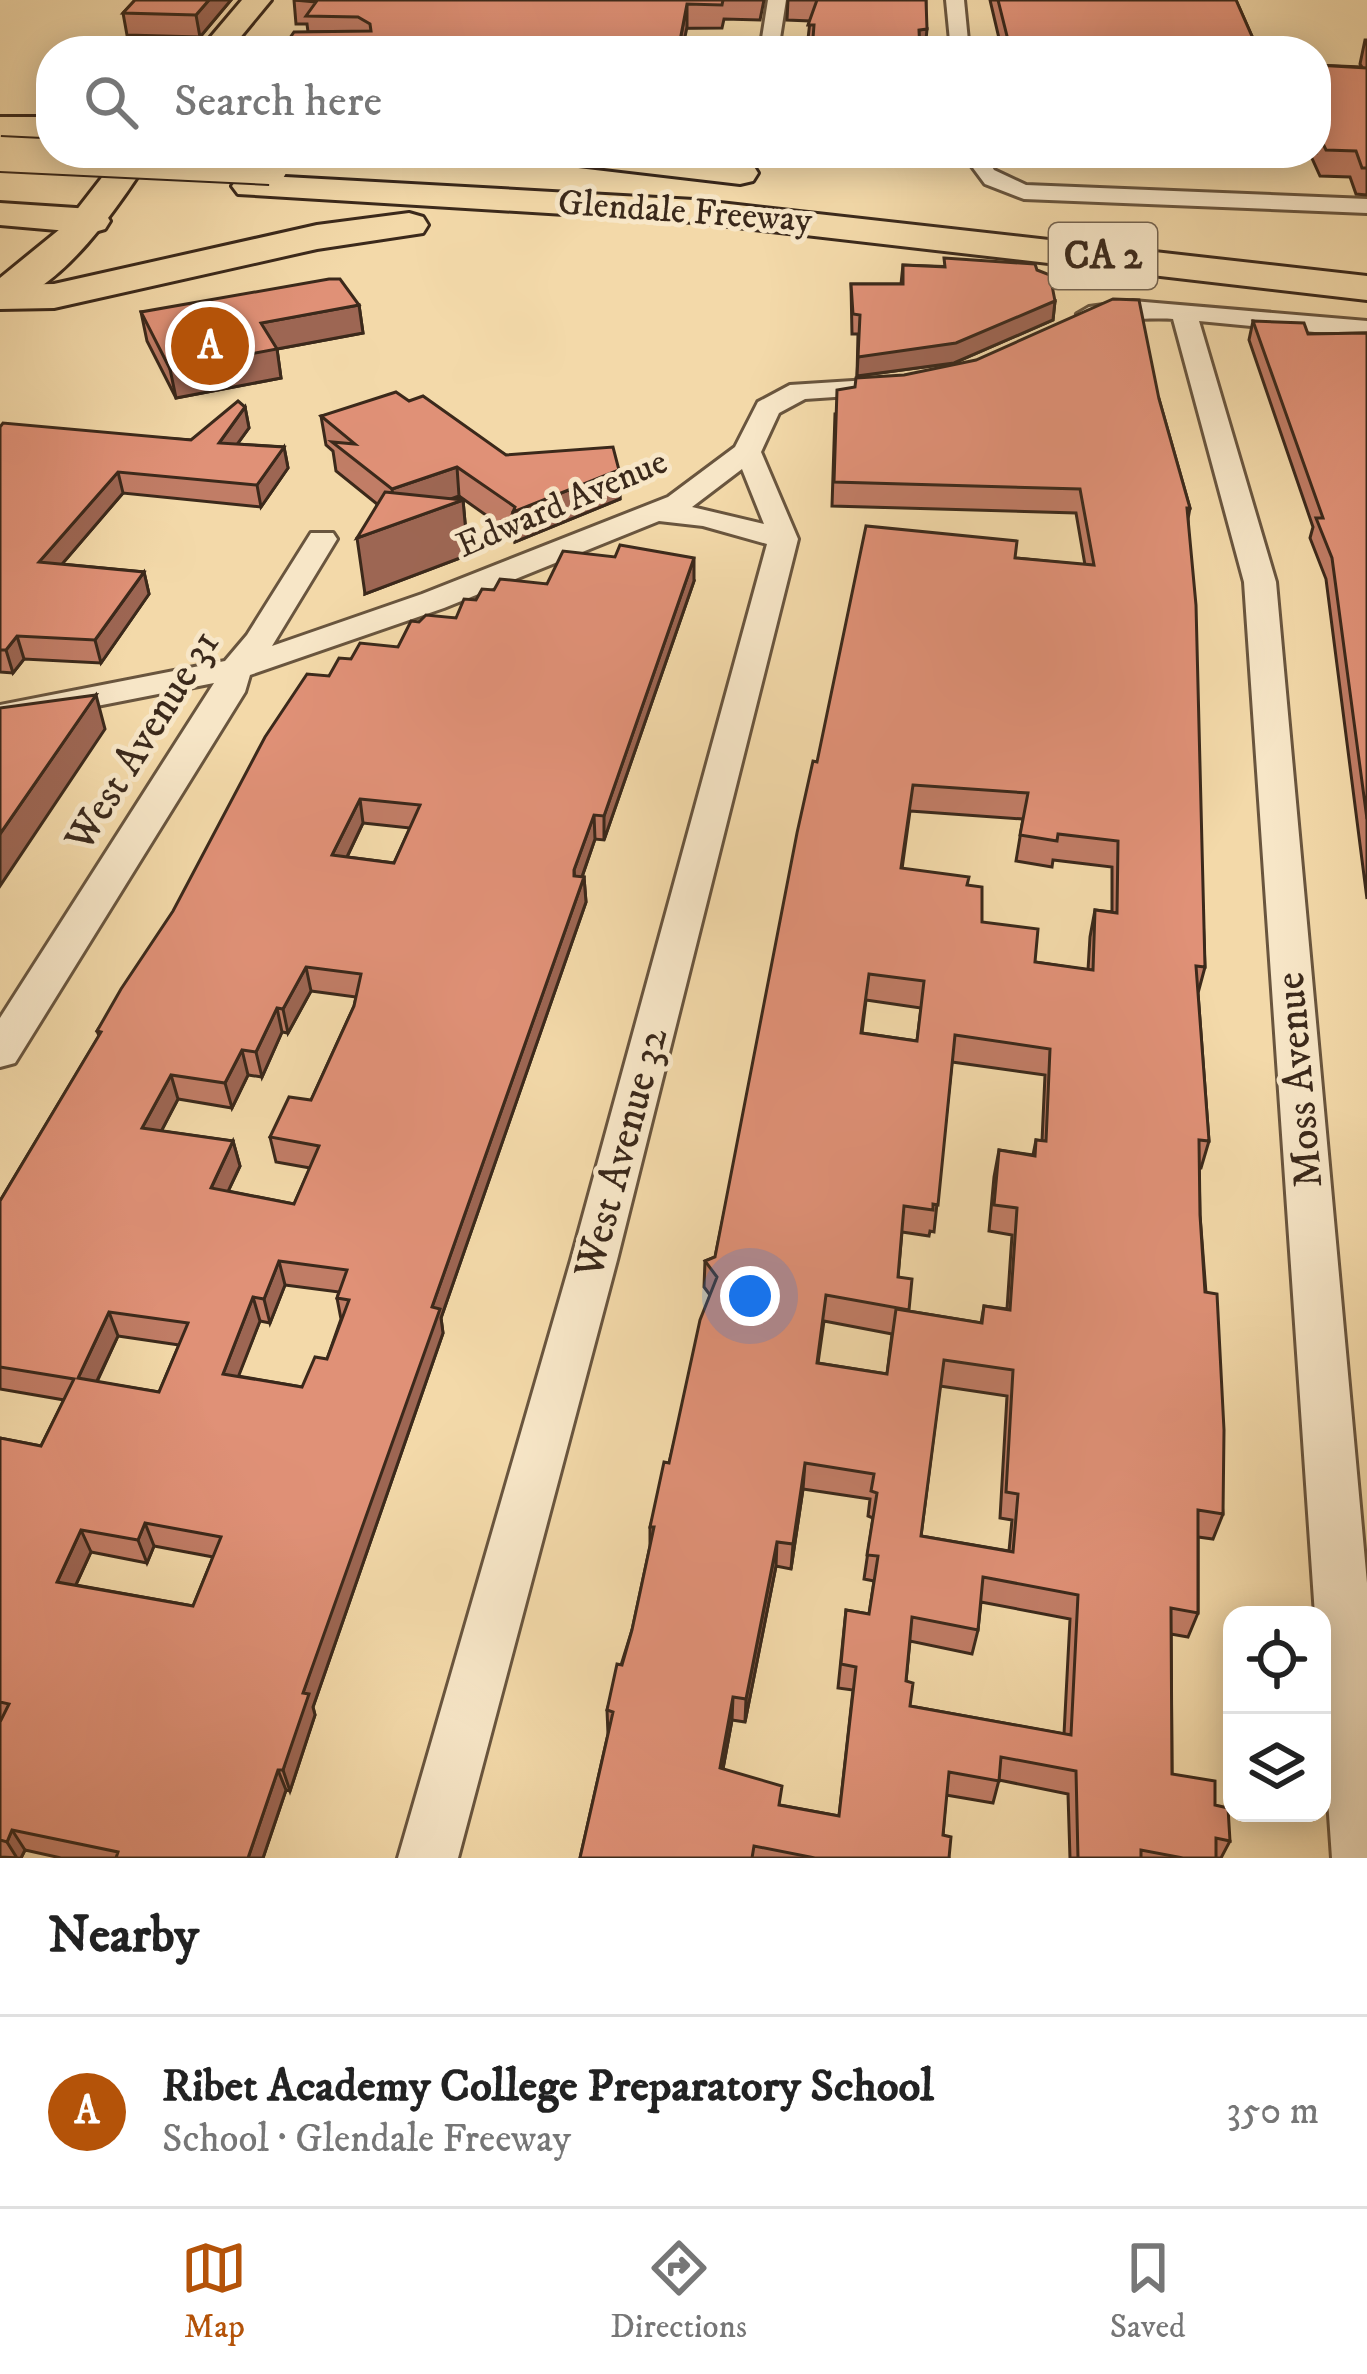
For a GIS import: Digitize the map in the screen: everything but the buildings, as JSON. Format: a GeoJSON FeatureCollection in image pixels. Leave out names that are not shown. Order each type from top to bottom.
{"type":"FeatureCollection","features":[{"type":"Feature","properties":{"kind":"highway"},"geometry":{"type":"LineString","coordinates":[[0,127],[36,128]]}},
{"type":"Feature","properties":{"kind":"highway","name":"Glendale Freeway"},"geometry":{"type":"LineString","coordinates":[[0,154],[36,157]]}},
{"type":"Feature","properties":{"kind":"highway","name":"Glendale Freeway"},"geometry":{"type":"LineString","coordinates":[[166,168],[557,202],[629,205],[697,192],[1121,234],[1367,266]]}},
{"type":"Feature","properties":{"kind":"highway"},"geometry":{"type":"LineString","coordinates":[[707,168],[784,178]]}},
{"type":"Feature","properties":{"kind":"highway","name":"Glendale Freeway"},"geometry":{"type":"LineString","coordinates":[[0,174],[261,176],[629,205],[838,224],[1367,289]]}},
{"type":"Feature","properties":{"kind":"highway"},"geometry":{"type":"LineString","coordinates":[[0,296],[66,293],[362,230],[629,205]]}},
{"type":"Feature","properties":{"kind":"highway"},"geometry":{"type":"LineString","coordinates":[[965,205],[1121,234]]}},
{"type":"Feature","properties":{"kind":"highway"},"geometry":{"type":"LineString","coordinates":[[0,214],[91,221]]}},
{"type":"Feature","properties":{"kind":"main road"},"geometry":{"type":"LineString","coordinates":[[227,36],[257,0]]}},
{"type":"Feature","properties":{"kind":"main road"},"geometry":{"type":"LineString","coordinates":[[0,296],[44,268],[91,221],[127,168]]}},
{"type":"Feature","properties":{"kind":"street"},"geometry":{"type":"LineString","coordinates":[[771,36],[777,0]]}},
{"type":"Feature","properties":{"kind":"street"},"geometry":{"type":"LineString","coordinates":[[955,0],[959,36]]}},
{"type":"Feature","properties":{"kind":"street"},"geometry":{"type":"LineString","coordinates":[[979,168],[995,183],[1045,195],[1367,206]]}},
{"type":"Feature","properties":{"kind":"street"},"geometry":{"type":"LineString","coordinates":[[1072,322],[1107,308],[1367,329]]}},
{"type":"Feature","properties":{"kind":"street","name":"Moss Avenue"},"geometry":{"type":"LineString","coordinates":[[1184,312],[1260,582],[1362,1858]]}},
{"type":"Feature","properties":{"kind":"street","name":"Edward Avenue"},"geometry":{"type":"LineString","coordinates":[[0,715],[236,669],[433,601],[678,503],[747,452],[768,408],[799,391],[935,380]]}},
{"type":"Feature","properties":{"kind":"street"},"geometry":{"type":"LineString","coordinates":[[657,512],[705,517],[783,539],[781,522],[770,510],[762,472],[747,452]]}},
{"type":"Feature","properties":{"kind":"street","name":"West Avenue 31"},"geometry":{"type":"LineString","coordinates":[[0,1052],[227,692],[236,669],[260,640],[322,539]]}},
{"type":"Feature","properties":{"kind":"street","name":"West Avenue 32"},"geometry":{"type":"LineString","coordinates":[[428,1858],[594,1260],[783,539]]}},
{"type":"Feature","properties":{"kind":"place","name":"Ribet Academy College Preparatory School"},"geometry":{"type":"Point","coordinates":[210,346]}}]}
